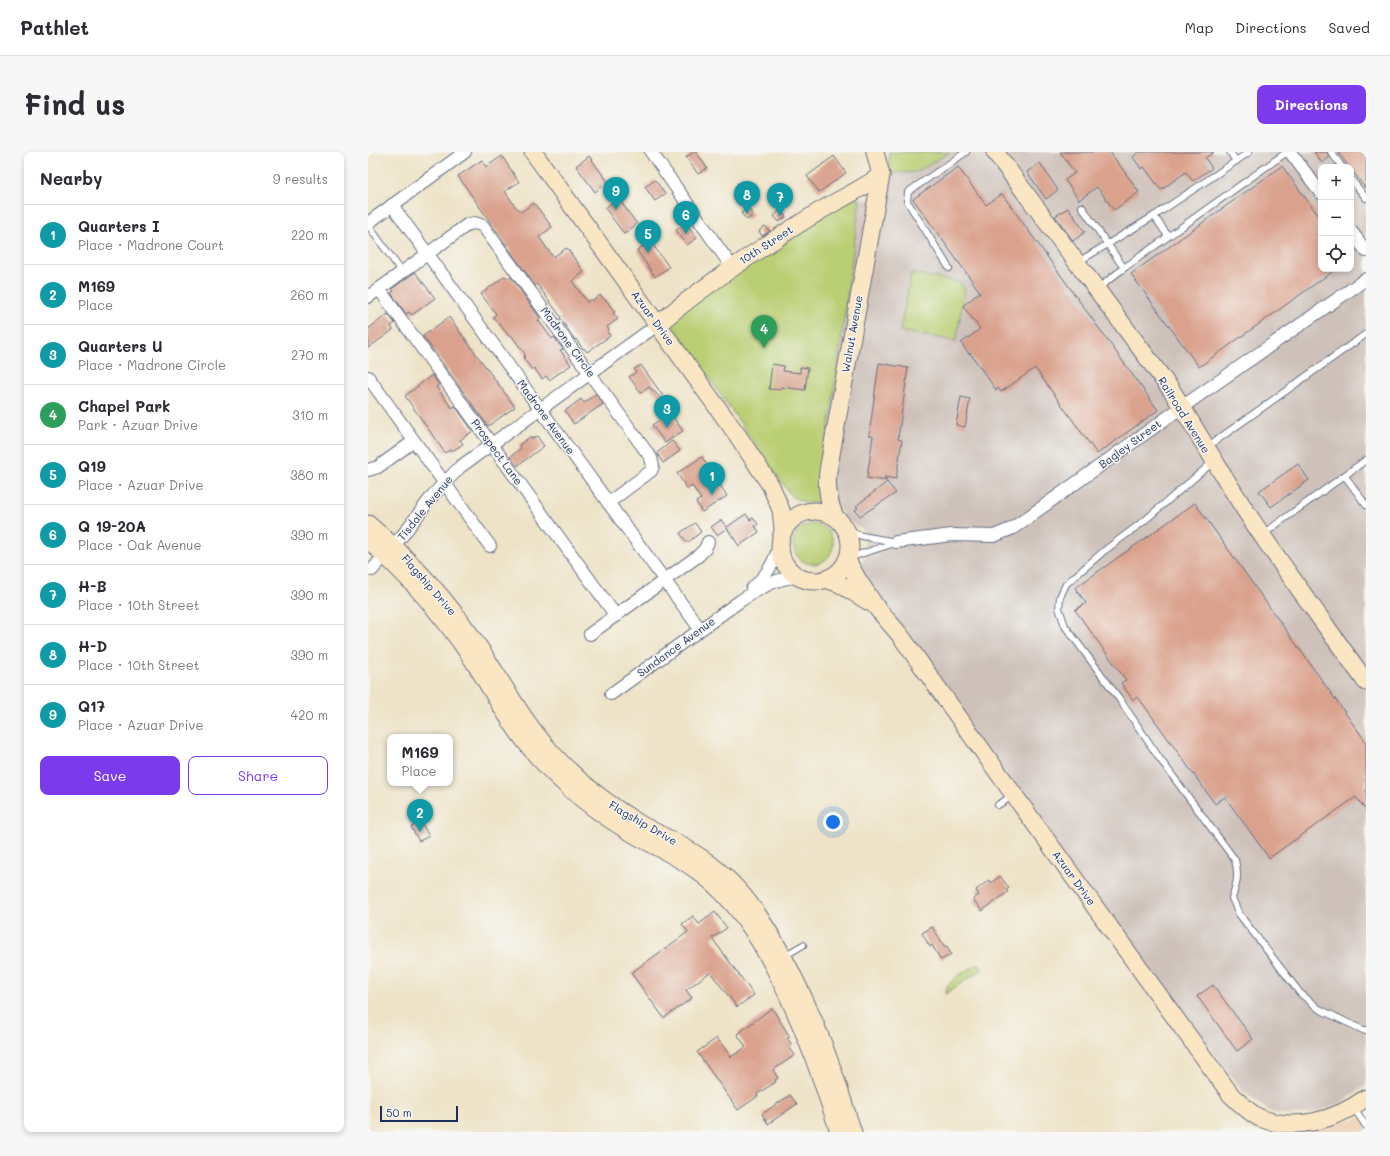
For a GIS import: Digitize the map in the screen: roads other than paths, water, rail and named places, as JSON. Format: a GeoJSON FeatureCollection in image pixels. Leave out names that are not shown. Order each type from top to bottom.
{"type":"FeatureCollection","features":[{"type":"Feature","properties":{"kind":"street"},"geometry":{"type":"LineString","coordinates":[[368,224],[465,152]]}},
{"type":"Feature","properties":{"kind":"street","name":"Azuar Drive"},"geometry":{"type":"LineString","coordinates":[[533,152],[738,436],[771,486],[781,510],[783,529]]}},
{"type":"Feature","properties":{"kind":"street","name":"Walnut Avenue"},"geometry":{"type":"LineString","coordinates":[[835,517],[828,500],[828,471],[881,175],[875,152]]}},
{"type":"Feature","properties":{"kind":"street","name":"Railroad Avenue"},"geometry":{"type":"LineString","coordinates":[[995,152],[1172,391],[1210,455],[1262,535],[1366,682]]}},
{"type":"Feature","properties":{"kind":"street"},"geometry":{"type":"LineString","coordinates":[[1288,152],[1318,189]]}},
{"type":"Feature","properties":{"kind":"street"},"geometry":{"type":"LineString","coordinates":[[654,153],[732,267]]}},
{"type":"Feature","properties":{"kind":"street","name":"10th Street"},"geometry":{"type":"LineString","coordinates":[[657,325],[732,267],[817,213],[868,185],[881,175]]}},
{"type":"Feature","properties":{"kind":"street","name":"Madrone Avenue"},"geometry":{"type":"LineString","coordinates":[[392,205],[700,630]]}},
{"type":"Feature","properties":{"kind":"street","name":"Madrone Circle"},"geometry":{"type":"LineString","coordinates":[[368,297],[467,225],[477,223],[482,226],[590,373],[653,462],[651,471],[608,503]]}},
{"type":"Feature","properties":{"kind":"street"},"geometry":{"type":"LineString","coordinates":[[1354,235],[1366,251]]}},
{"type":"Feature","properties":{"kind":"street","name":"Bagley Street"},"geometry":{"type":"LineString","coordinates":[[896,542],[952,535],[994,536],[1013,528],[1182,407],[1366,279]]}},
{"type":"Feature","properties":{"kind":"street","name":"Prospect Lane"},"geometry":{"type":"LineString","coordinates":[[379,289],[616,616]]}},
{"type":"Feature","properties":{"kind":"street","name":"Tisdale Avenue"},"geometry":{"type":"LineString","coordinates":[[372,570],[444,482],[460,467],[657,325]]}},
{"type":"Feature","properties":{"kind":"street"},"geometry":{"type":"LineString","coordinates":[[368,377],[490,546]]}},
{"type":"Feature","properties":{"kind":"street"},"geometry":{"type":"LineString","coordinates":[[368,470],[378,467],[414,441]]}},
{"type":"Feature","properties":{"kind":"street","name":"Azuar Drive"},"geometry":{"type":"LineString","coordinates":[[771,486],[792,504],[810,511]]}},
{"type":"Feature","properties":{"kind":"street"},"geometry":{"type":"LineString","coordinates":[[810,511],[819,511],[835,517],[842,523],[846,530],[850,545],[848,559],[842,568],[834,575],[826,579],[813,581],[799,578],[786,567],[782,559],[779,545],[783,529],[795,516],[810,511]]}},
{"type":"Feature","properties":{"kind":"street","name":"Flagship Drive"},"geometry":{"type":"LineString","coordinates":[[368,524],[470,656],[515,728],[531,749],[556,776],[584,801],[616,824],[676,856],[701,873],[724,892],[742,914],[765,950],[795,1009],[816,1062],[839,1132]]}},
{"type":"Feature","properties":{"kind":"street","name":"Flagship Drive"},"geometry":{"type":"LineString","coordinates":[[368,540],[389,551],[442,598],[484,655],[517,709],[550,751],[579,780],[606,802],[638,822],[695,853],[733,884],[752,906],[783,956],[819,1033],[835,1076],[852,1132]]}},
{"type":"Feature","properties":{"kind":"street"},"geometry":{"type":"LineString","coordinates":[[590,634],[698,556],[705,549],[708,542]]}},
{"type":"Feature","properties":{"kind":"street","name":"Sundance Avenue"},"geometry":{"type":"LineString","coordinates":[[740,600],[771,567],[775,560],[779,545]]}},
{"type":"Feature","properties":{"kind":"street","name":"Azuar Drive"},"geometry":{"type":"LineString","coordinates":[[848,559],[858,580],[876,607],[900,634],[1014,795],[1231,1095],[1245,1108],[1260,1118],[1288,1129],[1320,1122],[1340,1115],[1359,1102]]}},
{"type":"Feature","properties":{"kind":"street","name":"Sundance Avenue"},"geometry":{"type":"LineString","coordinates":[[611,694],[740,600],[764,586],[781,579],[789,577],[799,578]]}},
{"type":"Feature","properties":{"kind":"street","name":"Azuar Drive"},"geometry":{"type":"LineString","coordinates":[[826,579],[845,586],[876,607]]}},
{"type":"Feature","properties":{"kind":"lane"},"geometry":{"type":"LineString","coordinates":[[949,268],[907,201],[907,197],[908,192],[966,152]]}},
{"type":"Feature","properties":{"kind":"lane"},"geometry":{"type":"LineString","coordinates":[[1230,152],[1236,161]]}},
{"type":"Feature","properties":{"kind":"lane"},"geometry":{"type":"LineString","coordinates":[[1077,263],[1154,216],[1249,152]]}},
{"type":"Feature","properties":{"kind":"lane"},"geometry":{"type":"LineString","coordinates":[[1097,290],[1168,236],[1288,152]]}},
{"type":"Feature","properties":{"kind":"lane"},"geometry":{"type":"LineString","coordinates":[[1331,152],[1340,164]]}},
{"type":"Feature","properties":{"kind":"lane"},"geometry":{"type":"LineString","coordinates":[[1354,183],[1366,198]]}},
{"type":"Feature","properties":{"kind":"lane"},"geometry":{"type":"LineString","coordinates":[[1082,207],[1124,268]]}},
{"type":"Feature","properties":{"kind":"lane"},"geometry":{"type":"LineString","coordinates":[[1154,216],[1168,236]]}},
{"type":"Feature","properties":{"kind":"lane"},"geometry":{"type":"LineString","coordinates":[[368,224],[402,272]]}},
{"type":"Feature","properties":{"kind":"lane"},"geometry":{"type":"LineString","coordinates":[[1366,334],[1210,455],[1144,521],[1104,551],[1066,584],[1060,597],[1059,608],[1065,626],[1118,697],[1160,759],[1235,860],[1238,871],[1237,882],[1232,898],[1238,914],[1300,993],[1319,1009],[1362,1030],[1366,1030]]}},
{"type":"Feature","properties":{"kind":"lane"},"geometry":{"type":"LineString","coordinates":[[1262,535],[1366,460]]}},
{"type":"Feature","properties":{"kind":"lane"},"geometry":{"type":"LineString","coordinates":[[1345,476],[1366,505]]}},
{"type":"Feature","properties":{"kind":"lane","name":"Bagley Street"},"geometry":{"type":"LineString","coordinates":[[846,530],[862,536],[896,542]]}},
{"type":"Feature","properties":{"kind":"lane","name":"Bagley Street"},"geometry":{"type":"LineString","coordinates":[[848,559],[896,542]]}},
{"type":"Feature","properties":{"kind":"lane"},"geometry":{"type":"LineString","coordinates":[[998,805],[1014,795]]}},
{"type":"Feature","properties":{"kind":"lane"},"geometry":{"type":"LineString","coordinates":[[783,956],[803,945]]}},
{"type":"Feature","properties":{"kind":"lane"},"geometry":{"type":"LineString","coordinates":[[1359,1102],[1366,1126]]}},
{"type":"Feature","properties":{"kind":"place","name":"Q17"},"geometry":{"type":"Point","coordinates":[616,210]}},
{"type":"Feature","properties":{"kind":"place","name":"H-D"},"geometry":{"type":"Point","coordinates":[747,214]}},
{"type":"Feature","properties":{"kind":"place","name":"H-B"},"geometry":{"type":"Point","coordinates":[780,216]}},
{"type":"Feature","properties":{"kind":"place","name":"Q 19-20A"},"geometry":{"type":"Point","coordinates":[686,234]}},
{"type":"Feature","properties":{"kind":"place","name":"Q19"},"geometry":{"type":"Point","coordinates":[648,253]}},
{"type":"Feature","properties":{"kind":"place","name":"Chapel Park"},"geometry":{"type":"Point","coordinates":[764,348]}},
{"type":"Feature","properties":{"kind":"place","name":"Quarters U"},"geometry":{"type":"Point","coordinates":[667,428]}},
{"type":"Feature","properties":{"kind":"place","name":"Quarters I"},"geometry":{"type":"Point","coordinates":[712,495]}},
{"type":"Feature","properties":{"kind":"place","name":"M169"},"geometry":{"type":"Point","coordinates":[420,832]}}]}
